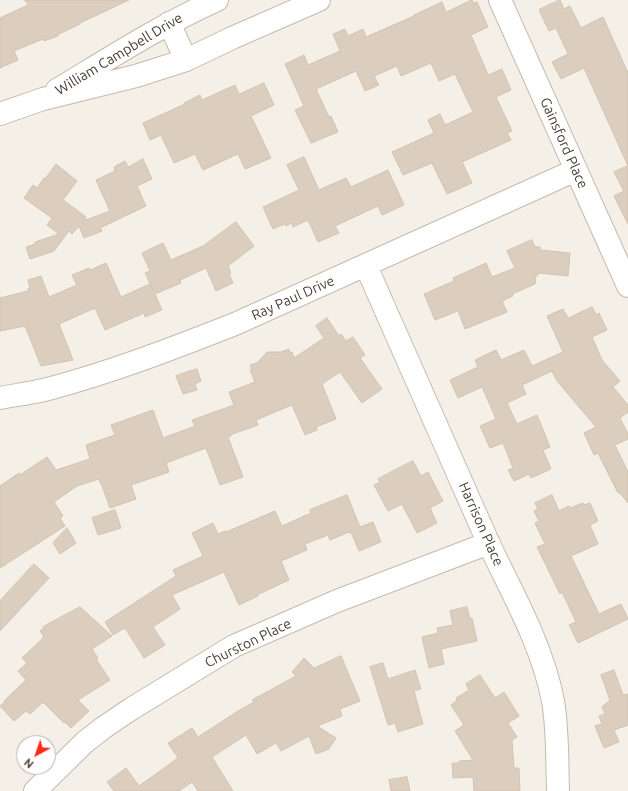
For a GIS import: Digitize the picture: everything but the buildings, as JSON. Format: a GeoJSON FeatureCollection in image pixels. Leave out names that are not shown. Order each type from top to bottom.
{"type":"FeatureCollection","features":[{"type":"Feature","properties":{"kind":"street","name":"William Campbell Drive"},"geometry":{"type":"LineString","coordinates":[[43,99],[140,39],[217,0]]}},
{"type":"Feature","properties":{"kind":"street","name":"William Campbell Drive"},"geometry":{"type":"LineString","coordinates":[[0,114],[43,99],[136,76],[186,60],[232,38],[284,6],[319,0]]}},
{"type":"Feature","properties":{"kind":"street","name":"Gainsford Place"},"geometry":{"type":"LineString","coordinates":[[500,0],[628,286]]}},
{"type":"Feature","properties":{"kind":"street"},"geometry":{"type":"LineString","coordinates":[[169,23],[186,60]]}},
{"type":"Feature","properties":{"kind":"street","name":"Ray Paul Drive"},"geometry":{"type":"LineString","coordinates":[[0,398],[46,389],[85,379],[180,346],[235,324],[366,266],[576,170]]}},
{"type":"Feature","properties":{"kind":"street","name":"Harrison Place"},"geometry":{"type":"LineString","coordinates":[[366,266],[527,624],[546,673],[553,701],[556,725],[558,791]]}},
{"type":"Feature","properties":{"kind":"street","name":"Churston Place"},"geometry":{"type":"LineString","coordinates":[[35,791],[85,742],[102,728],[234,646],[337,601],[489,542]]}}]}
